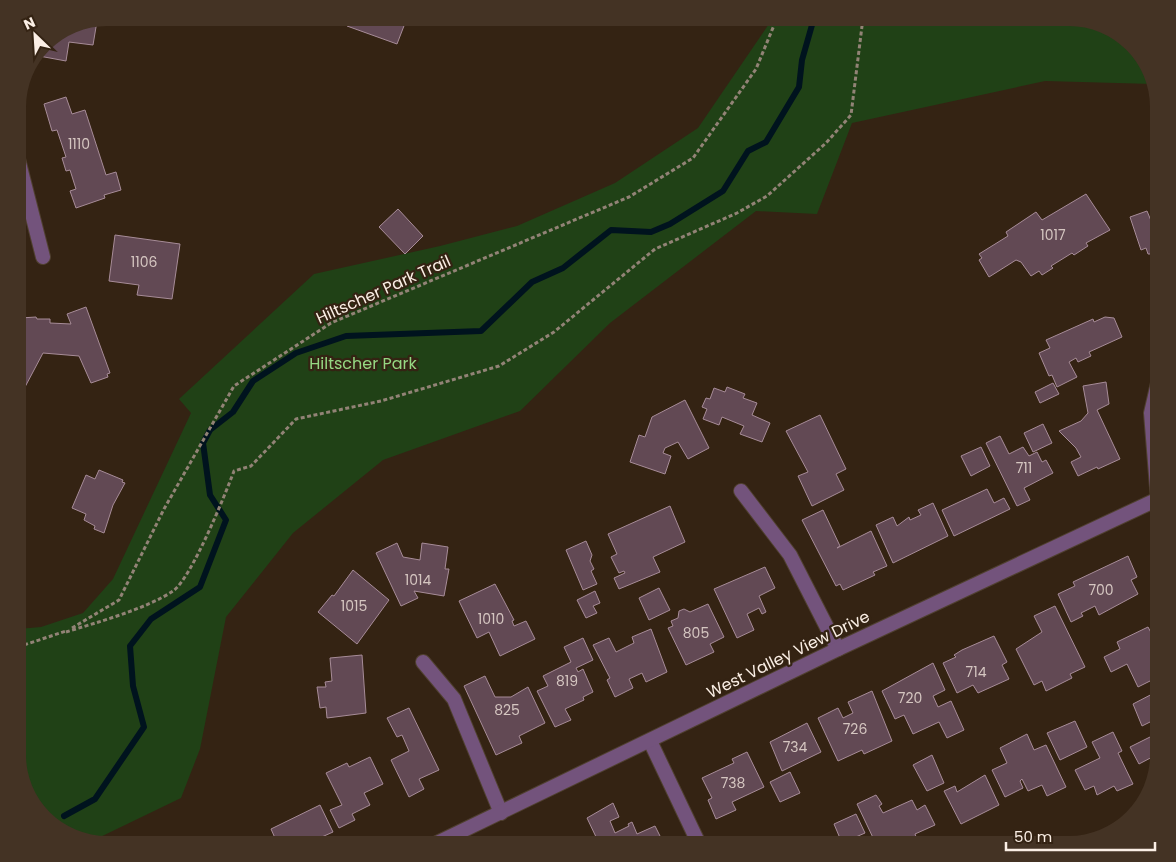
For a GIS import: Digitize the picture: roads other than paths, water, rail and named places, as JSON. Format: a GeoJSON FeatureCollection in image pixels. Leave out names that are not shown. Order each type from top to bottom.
{"type":"FeatureCollection","features":[{"type":"Feature","properties":{"kind":"street"},"geometry":{"type":"LineString","coordinates":[[26,189],[44,256]]}},
{"type":"Feature","properties":{"kind":"street"},"geometry":{"type":"LineString","coordinates":[[741,491],[790,554],[838,648]]}},
{"type":"Feature","properties":{"kind":"street","name":"West Valley View Drive"},"geometry":{"type":"LineString","coordinates":[[451,836],[650,742],[838,648],[1150,504]]}},
{"type":"Feature","properties":{"kind":"street"},"geometry":{"type":"LineString","coordinates":[[423,662],[454,699],[501,812]]}},
{"type":"Feature","properties":{"kind":"street"},"geometry":{"type":"LineString","coordinates":[[650,742],[695,836]]}},
{"type":"Feature","properties":{"kind":"waterway"},"geometry":{"type":"LineString","coordinates":[[64,816],[95,799],[144,727],[133,686],[130,646],[151,619],[200,587],[226,520],[210,495],[203,443],[210,430],[233,412],[253,381],[296,353],[346,336],[481,331],[532,282],[563,268],[611,230],[651,232],[670,224],[723,191],[748,151],[766,142],[799,87],[802,60],[812,26]]}},
{"type":"Feature","properties":{"kind":"park label","name":"Hiltscher Park"},"geometry":{"type":"Point","coordinates":[363,363]}}]}
